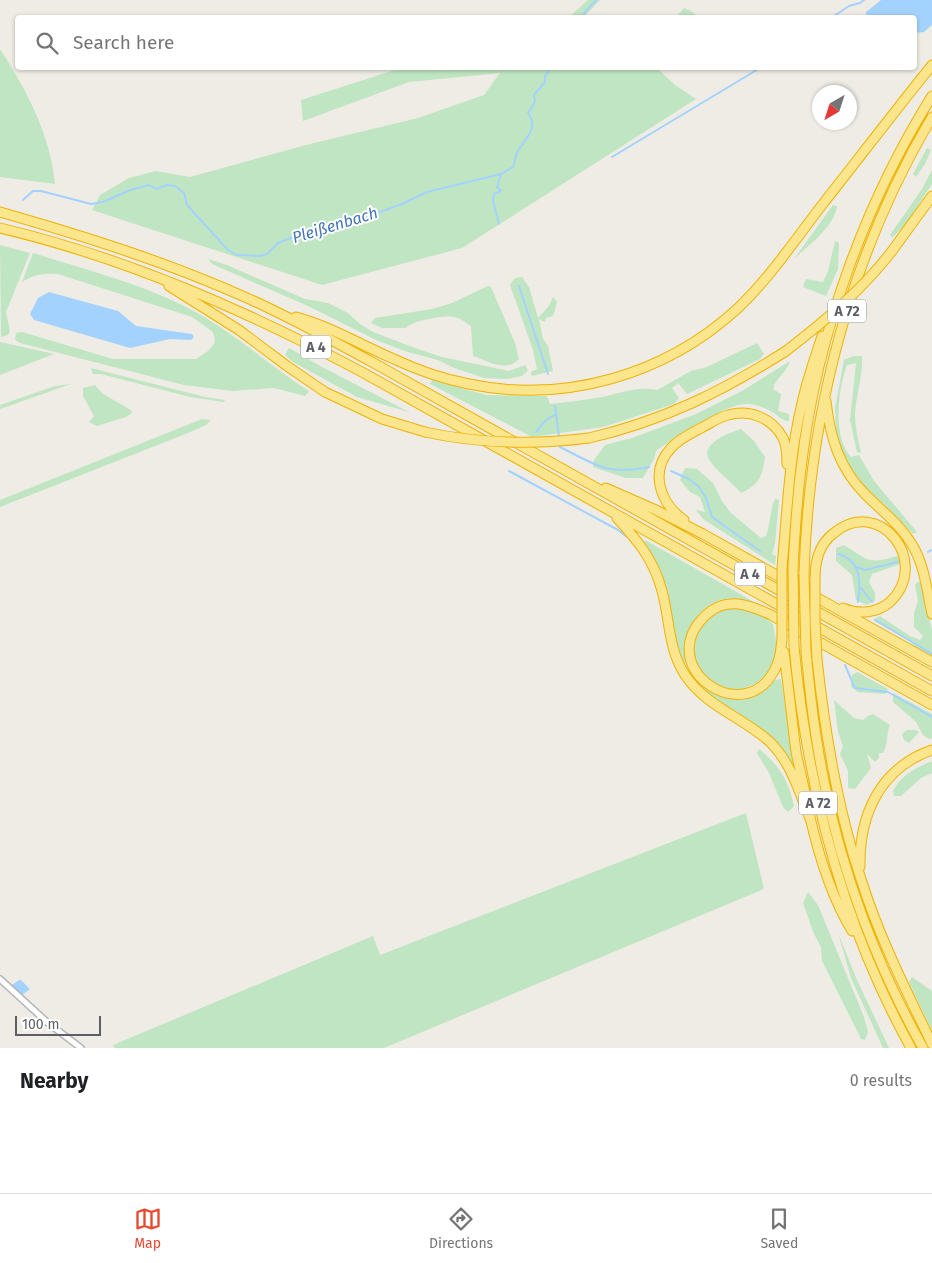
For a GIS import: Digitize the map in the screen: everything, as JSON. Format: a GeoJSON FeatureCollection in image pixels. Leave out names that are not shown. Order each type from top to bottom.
{"type":"FeatureCollection","features":[{"type":"Feature","properties":{"kind":"highway"},"geometry":{"type":"LineString","coordinates":[[278,312],[309,320],[442,378],[481,387],[527,391],[556,390],[599,383],[627,375],[692,344],[737,308],[775,265],[932,64]]}},
{"type":"Feature","properties":{"kind":"highway","name":"A 72"},"geometry":{"type":"LineString","coordinates":[[911,1048],[866,955],[834,865],[820,810],[801,714],[794,646],[793,567],[802,459],[811,404],[827,339],[846,276],[861,238],[887,178],[932,96]]}},
{"type":"Feature","properties":{"kind":"highway","name":"A 72"},"geometry":{"type":"LineString","coordinates":[[923,1048],[874,945],[844,861],[823,780],[806,652],[804,574],[809,490],[825,391],[844,318],[869,246],[904,168],[932,117]]}},
{"type":"Feature","properties":{"kind":"highway"},"geometry":{"type":"LineString","coordinates":[[155,276],[239,330],[325,392],[382,419],[426,432],[460,439],[505,443],[540,443],[588,438],[635,426],[680,409],[738,381],[786,350],[840,307],[864,284],[892,251],[932,196]]}},
{"type":"Feature","properties":{"kind":"highway","name":"A 4"},"geometry":{"type":"LineString","coordinates":[[0,212],[61,229],[137,254],[203,279],[278,312],[372,362],[932,676]]}},
{"type":"Feature","properties":{"kind":"highway","name":"A 4"},"geometry":{"type":"LineString","coordinates":[[0,228],[72,248],[155,276],[233,308],[327,353],[932,691]]}},
{"type":"Feature","properties":{"kind":"highway"},"geometry":{"type":"LineString","coordinates":[[846,276],[829,313],[799,417],[789,480],[782,568],[782,638],[796,752],[824,870],[844,917],[866,955]]}},
{"type":"Feature","properties":{"kind":"highway"},"geometry":{"type":"LineString","coordinates":[[825,391],[829,423],[839,459],[850,477],[864,494],[896,523],[914,548],[922,567],[932,614]]}},
{"type":"Feature","properties":{"kind":"highway"},"geometry":{"type":"LineString","coordinates":[[703,534],[670,508],[664,500],[660,489],[661,466],[670,448],[679,440],[726,416],[740,413],[754,414],[766,419],[784,439],[787,451],[789,480]]}},
{"type":"Feature","properties":{"kind":"highway"},"geometry":{"type":"LineString","coordinates":[[569,472],[656,510],[703,534],[932,662]]}},
{"type":"Feature","properties":{"kind":"highway"},"geometry":{"type":"LineString","coordinates":[[610,511],[648,554],[663,593],[671,644],[686,676],[708,700],[750,727],[772,745],[789,769],[811,820]]}},
{"type":"Feature","properties":{"kind":"highway"},"geometry":{"type":"LineString","coordinates":[[817,598],[858,612],[877,610],[889,603],[899,593],[906,579],[908,568],[900,542],[889,530],[875,523],[862,521],[852,522],[840,527],[826,539],[818,556],[815,581],[817,659],[829,750],[842,812],[861,879],[888,951],[932,1044]]}},
{"type":"Feature","properties":{"kind":"highway"},"geometry":{"type":"LineString","coordinates":[[782,638],[774,672],[766,682],[748,692],[729,694],[718,691],[702,679],[695,671],[692,662],[691,636],[698,622],[719,606],[736,603],[752,606],[771,615],[932,705]]}},
{"type":"Feature","properties":{"kind":"highway"},"geometry":{"type":"LineString","coordinates":[[861,879],[860,844],[867,814],[875,798],[883,784],[894,772],[909,761],[932,750]]}},
{"type":"Feature","properties":{"kind":"street"},"geometry":{"type":"LineString","coordinates":[[0,979],[48,1023],[81,1048]]}},
{"type":"Feature","properties":{"kind":"green space"},"geometry":{"type":"Polygon","coordinates":[[[588,0],[600,0],[586,15],[571,15],[588,0]]]}},
{"type":"Feature","properties":{"kind":"green space"},"geometry":{"type":"Polygon","coordinates":[[[684,8],[696,15],[678,15],[684,8]]]}},
{"type":"Feature","properties":{"kind":"green space"},"geometry":{"type":"Polygon","coordinates":[[[0,49],[28,97],[43,131],[53,166],[55,184],[0,177],[0,49]]]}},
{"type":"Feature","properties":{"kind":"green space"},"geometry":{"type":"Polygon","coordinates":[[[395,70],[659,70],[675,85],[696,99],[462,248],[322,285],[92,210],[100,195],[129,178],[156,171],[190,177],[306,145],[418,118],[484,95],[500,73],[409,82],[303,121],[301,100],[395,70]]]}},
{"type":"Feature","properties":{"kind":"green space"},"geometry":{"type":"Polygon","coordinates":[[[927,148],[931,150],[925,164],[916,177],[913,174],[927,148]]]}},
{"type":"Feature","properties":{"kind":"green space"},"geometry":{"type":"Polygon","coordinates":[[[932,170],[932,184],[905,225],[892,238],[890,235],[922,189],[932,170]]]}},
{"type":"Feature","properties":{"kind":"green space"},"geometry":{"type":"Polygon","coordinates":[[[833,205],[837,206],[835,214],[826,228],[794,259],[833,205]]]}},
{"type":"Feature","properties":{"kind":"green space"},"geometry":{"type":"Polygon","coordinates":[[[835,241],[839,243],[838,269],[826,296],[803,287],[806,279],[823,282],[828,271],[835,241]]]}},
{"type":"Feature","properties":{"kind":"green space"},"geometry":{"type":"Polygon","coordinates":[[[0,245],[30,253],[6,312],[10,331],[8,335],[1,337],[0,245]]]}},
{"type":"Feature","properties":{"kind":"green space"},"geometry":{"type":"Polygon","coordinates":[[[33,253],[118,279],[180,304],[227,332],[309,391],[305,396],[274,388],[233,391],[184,385],[20,343],[15,340],[16,333],[22,332],[113,359],[196,359],[208,351],[215,341],[213,332],[192,317],[58,274],[31,277],[22,282],[33,253]]]}},
{"type":"Feature","properties":{"kind":"green space"},"geometry":{"type":"Polygon","coordinates":[[[208,259],[227,265],[305,299],[328,303],[348,313],[373,332],[415,348],[442,357],[509,371],[525,365],[528,370],[522,376],[506,379],[484,378],[454,368],[438,360],[408,352],[376,340],[308,306],[212,264],[208,259]]]}},
{"type":"Feature","properties":{"kind":"green space"},"geometry":{"type":"Polygon","coordinates":[[[522,277],[529,287],[538,318],[549,306],[553,297],[557,302],[553,316],[546,318],[545,322],[539,319],[543,339],[548,346],[553,371],[532,376],[531,372],[537,369],[533,350],[510,285],[515,278],[522,277]]]}},
{"type":"Feature","properties":{"kind":"green space"},"geometry":{"type":"Polygon","coordinates":[[[488,286],[491,287],[515,343],[519,359],[508,365],[497,365],[473,356],[471,326],[455,317],[428,319],[409,325],[406,328],[382,328],[371,323],[375,318],[432,309],[452,303],[488,286]]]}},
{"type":"Feature","properties":{"kind":"green space"},"geometry":{"type":"Polygon","coordinates":[[[0,342],[54,354],[0,375],[0,342]]]}},
{"type":"Feature","properties":{"kind":"green space"},"geometry":{"type":"Polygon","coordinates":[[[757,343],[764,354],[760,359],[687,394],[678,383],[672,388],[679,398],[674,404],[603,427],[532,437],[430,384],[432,380],[486,395],[547,396],[550,404],[576,401],[636,389],[657,390],[691,371],[707,367],[757,343]]]}},
{"type":"Feature","properties":{"kind":"green space"},"geometry":{"type":"Polygon","coordinates":[[[289,348],[409,412],[357,397],[293,362],[285,355],[289,348]]]}},
{"type":"Feature","properties":{"kind":"green space"},"geometry":{"type":"Polygon","coordinates":[[[854,356],[862,356],[855,414],[861,453],[857,452],[850,420],[856,363],[847,365],[841,387],[839,426],[841,438],[851,457],[859,455],[874,481],[917,532],[913,534],[866,488],[847,463],[836,436],[835,408],[844,360],[854,356]]]}},
{"type":"Feature","properties":{"kind":"green space"},"geometry":{"type":"Polygon","coordinates":[[[790,361],[773,389],[781,394],[778,411],[789,414],[789,421],[759,406],[741,405],[716,414],[656,451],[654,459],[643,478],[626,478],[593,467],[594,460],[605,445],[632,438],[696,414],[742,391],[790,361]]]}},
{"type":"Feature","properties":{"kind":"green space"},"geometry":{"type":"Polygon","coordinates":[[[91,368],[205,397],[225,400],[224,402],[190,397],[101,374],[93,374],[91,368]]]}},
{"type":"Feature","properties":{"kind":"green space"},"geometry":{"type":"Polygon","coordinates":[[[71,384],[0,409],[0,405],[55,386],[71,384]]]}},
{"type":"Feature","properties":{"kind":"green space"},"geometry":{"type":"Polygon","coordinates":[[[95,385],[103,394],[131,410],[132,413],[126,417],[97,426],[89,422],[94,416],[83,396],[83,388],[95,385]]]}},
{"type":"Feature","properties":{"kind":"green space"},"geometry":{"type":"Polygon","coordinates":[[[202,419],[211,420],[206,425],[188,433],[0,507],[0,500],[202,419]]]}},
{"type":"Feature","properties":{"kind":"green space"},"geometry":{"type":"Polygon","coordinates":[[[741,429],[753,440],[765,457],[759,479],[741,493],[713,465],[707,455],[711,444],[716,440],[741,429]]]}},
{"type":"Feature","properties":{"kind":"green space"},"geometry":{"type":"Polygon","coordinates":[[[685,468],[697,469],[713,483],[722,501],[731,513],[761,538],[766,536],[775,499],[779,500],[775,543],[772,554],[776,556],[775,565],[703,519],[696,510],[705,512],[700,497],[690,492],[680,480],[685,468]]]}},
{"type":"Feature","properties":{"kind":"green space"},"geometry":{"type":"Polygon","coordinates":[[[645,540],[763,607],[735,599],[721,600],[713,603],[700,613],[692,625],[687,639],[687,654],[691,668],[698,681],[709,691],[724,697],[734,697],[750,693],[781,679],[794,765],[766,733],[710,695],[694,679],[683,660],[676,641],[668,593],[661,571],[645,540]]]}},
{"type":"Feature","properties":{"kind":"green space"},"geometry":{"type":"Polygon","coordinates":[[[844,545],[869,560],[880,560],[897,556],[900,561],[900,564],[872,574],[869,582],[875,593],[875,601],[866,605],[856,600],[852,575],[836,561],[836,548],[844,545]]]}},
{"type":"Feature","properties":{"kind":"green space"},"geometry":{"type":"Polygon","coordinates":[[[920,581],[932,630],[932,656],[915,647],[908,639],[874,619],[880,616],[910,636],[920,640],[923,636],[914,627],[914,613],[918,601],[915,584],[920,581]]]}},
{"type":"Feature","properties":{"kind":"green space"},"geometry":{"type":"Polygon","coordinates":[[[730,607],[753,611],[773,624],[777,646],[774,661],[767,674],[755,684],[739,690],[723,689],[701,674],[693,654],[698,628],[717,611],[730,607]]]}},
{"type":"Feature","properties":{"kind":"green space"},"geometry":{"type":"Polygon","coordinates":[[[857,672],[888,689],[885,694],[858,692],[851,687],[852,675],[857,672]]]}},
{"type":"Feature","properties":{"kind":"green space"},"geometry":{"type":"Polygon","coordinates":[[[893,693],[932,714],[932,738],[929,739],[923,735],[916,722],[893,702],[893,693]]]}},
{"type":"Feature","properties":{"kind":"green space"},"geometry":{"type":"Polygon","coordinates":[[[834,700],[854,718],[863,720],[873,714],[890,725],[883,753],[879,753],[879,758],[875,762],[867,754],[871,768],[855,789],[848,788],[848,771],[840,754],[843,746],[838,732],[834,700]]]}},
{"type":"Feature","properties":{"kind":"green space"},"geometry":{"type":"Polygon","coordinates":[[[907,730],[919,732],[909,743],[904,740],[902,734],[907,730]]]}},
{"type":"Feature","properties":{"kind":"green space"},"geometry":{"type":"Polygon","coordinates":[[[759,749],[778,767],[786,781],[794,806],[788,812],[783,807],[769,773],[757,753],[759,749]]]}},
{"type":"Feature","properties":{"kind":"green space"},"geometry":{"type":"Polygon","coordinates":[[[932,761],[932,773],[921,778],[901,796],[894,796],[893,791],[896,785],[905,776],[932,761]]]}},
{"type":"Feature","properties":{"kind":"green space"},"geometry":{"type":"Polygon","coordinates":[[[746,813],[764,889],[384,1048],[115,1048],[113,1045],[373,936],[380,955],[746,813]]]}},
{"type":"Feature","properties":{"kind":"green space"},"geometry":{"type":"Polygon","coordinates":[[[808,892],[818,905],[864,1017],[868,1032],[865,1040],[861,1039],[822,961],[821,947],[814,934],[803,903],[808,892]]]}},
{"type":"Feature","properties":{"kind":"green space"},"geometry":{"type":"Polygon","coordinates":[[[838,933],[857,980],[889,1048],[883,1048],[851,978],[838,933]]]}},
{"type":"Feature","properties":{"kind":"green space"},"geometry":{"type":"Polygon","coordinates":[[[912,977],[932,991],[932,1031],[909,982],[912,977]]]}},
{"type":"Feature","properties":{"kind":"water"},"geometry":{"type":"Polygon","coordinates":[[[881,0],[932,0],[932,25],[924,32],[917,33],[917,15],[867,15],[866,12],[881,0]]]}},
{"type":"Feature","properties":{"kind":"water"},"geometry":{"type":"Polygon","coordinates":[[[49,292],[118,311],[136,326],[192,334],[194,337],[191,340],[170,339],[130,348],[34,320],[30,314],[38,298],[49,292]]]}},
{"type":"Feature","properties":{"kind":"water"},"geometry":{"type":"Polygon","coordinates":[[[19,980],[30,989],[22,995],[12,985],[19,980]]]}},
{"type":"Feature","properties":{"kind":"waterway","name":"Pleißenbach"},"geometry":{"type":"LineString","coordinates":[[583,15],[596,0]]}},
{"type":"Feature","properties":{"kind":"waterway"},"geometry":{"type":"LineString","coordinates":[[836,15],[849,6],[864,0]]}},
{"type":"Feature","properties":{"kind":"waterway","name":"Pleißenbach"},"geometry":{"type":"LineString","coordinates":[[23,200],[33,191],[41,191],[91,204],[103,202],[130,190],[149,185],[156,189],[167,185],[175,186],[184,193],[187,205],[228,250],[237,255],[259,256],[267,254],[278,243],[322,226],[380,212],[427,192],[501,174],[513,167],[517,153],[532,128],[528,113],[535,102],[534,95],[545,82],[545,76],[550,70]]}},
{"type":"Feature","properties":{"kind":"waterway"},"geometry":{"type":"LineString","coordinates":[[612,157],[757,70]]}},
{"type":"Feature","properties":{"kind":"waterway"},"geometry":{"type":"LineString","coordinates":[[499,224],[493,201],[494,194],[501,191],[497,187],[501,174]]}},
{"type":"Feature","properties":{"kind":"waterway"},"geometry":{"type":"LineString","coordinates":[[519,286],[548,374]]}},
{"type":"Feature","properties":{"kind":"waterway"},"geometry":{"type":"LineString","coordinates":[[555,406],[559,437]]}},
{"type":"Feature","properties":{"kind":"waterway"},"geometry":{"type":"LineString","coordinates":[[536,432],[546,420],[556,414]]}},
{"type":"Feature","properties":{"kind":"waterway"},"geometry":{"type":"LineString","coordinates":[[560,444],[560,447],[586,461],[605,468],[624,470],[649,467]]}},
{"type":"Feature","properties":{"kind":"waterway"},"geometry":{"type":"LineString","coordinates":[[509,471],[618,530],[627,537]]}},
{"type":"Feature","properties":{"kind":"waterway"},"geometry":{"type":"LineString","coordinates":[[671,471],[689,479],[699,487],[706,498],[712,517],[760,551]]}},
{"type":"Feature","properties":{"kind":"waterway"},"geometry":{"type":"LineString","coordinates":[[838,554],[851,561],[858,573],[858,602]]}},
{"type":"Feature","properties":{"kind":"waterway"},"geometry":{"type":"LineString","coordinates":[[857,567],[865,570],[898,562]]}},
{"type":"Feature","properties":{"kind":"waterway"},"geometry":{"type":"LineString","coordinates":[[861,588],[872,602]]}},
{"type":"Feature","properties":{"kind":"waterway"},"geometry":{"type":"LineString","coordinates":[[875,620],[932,654]]}},
{"type":"Feature","properties":{"kind":"waterway"},"geometry":{"type":"LineString","coordinates":[[845,665],[855,688],[888,692],[932,717]]}}]}
